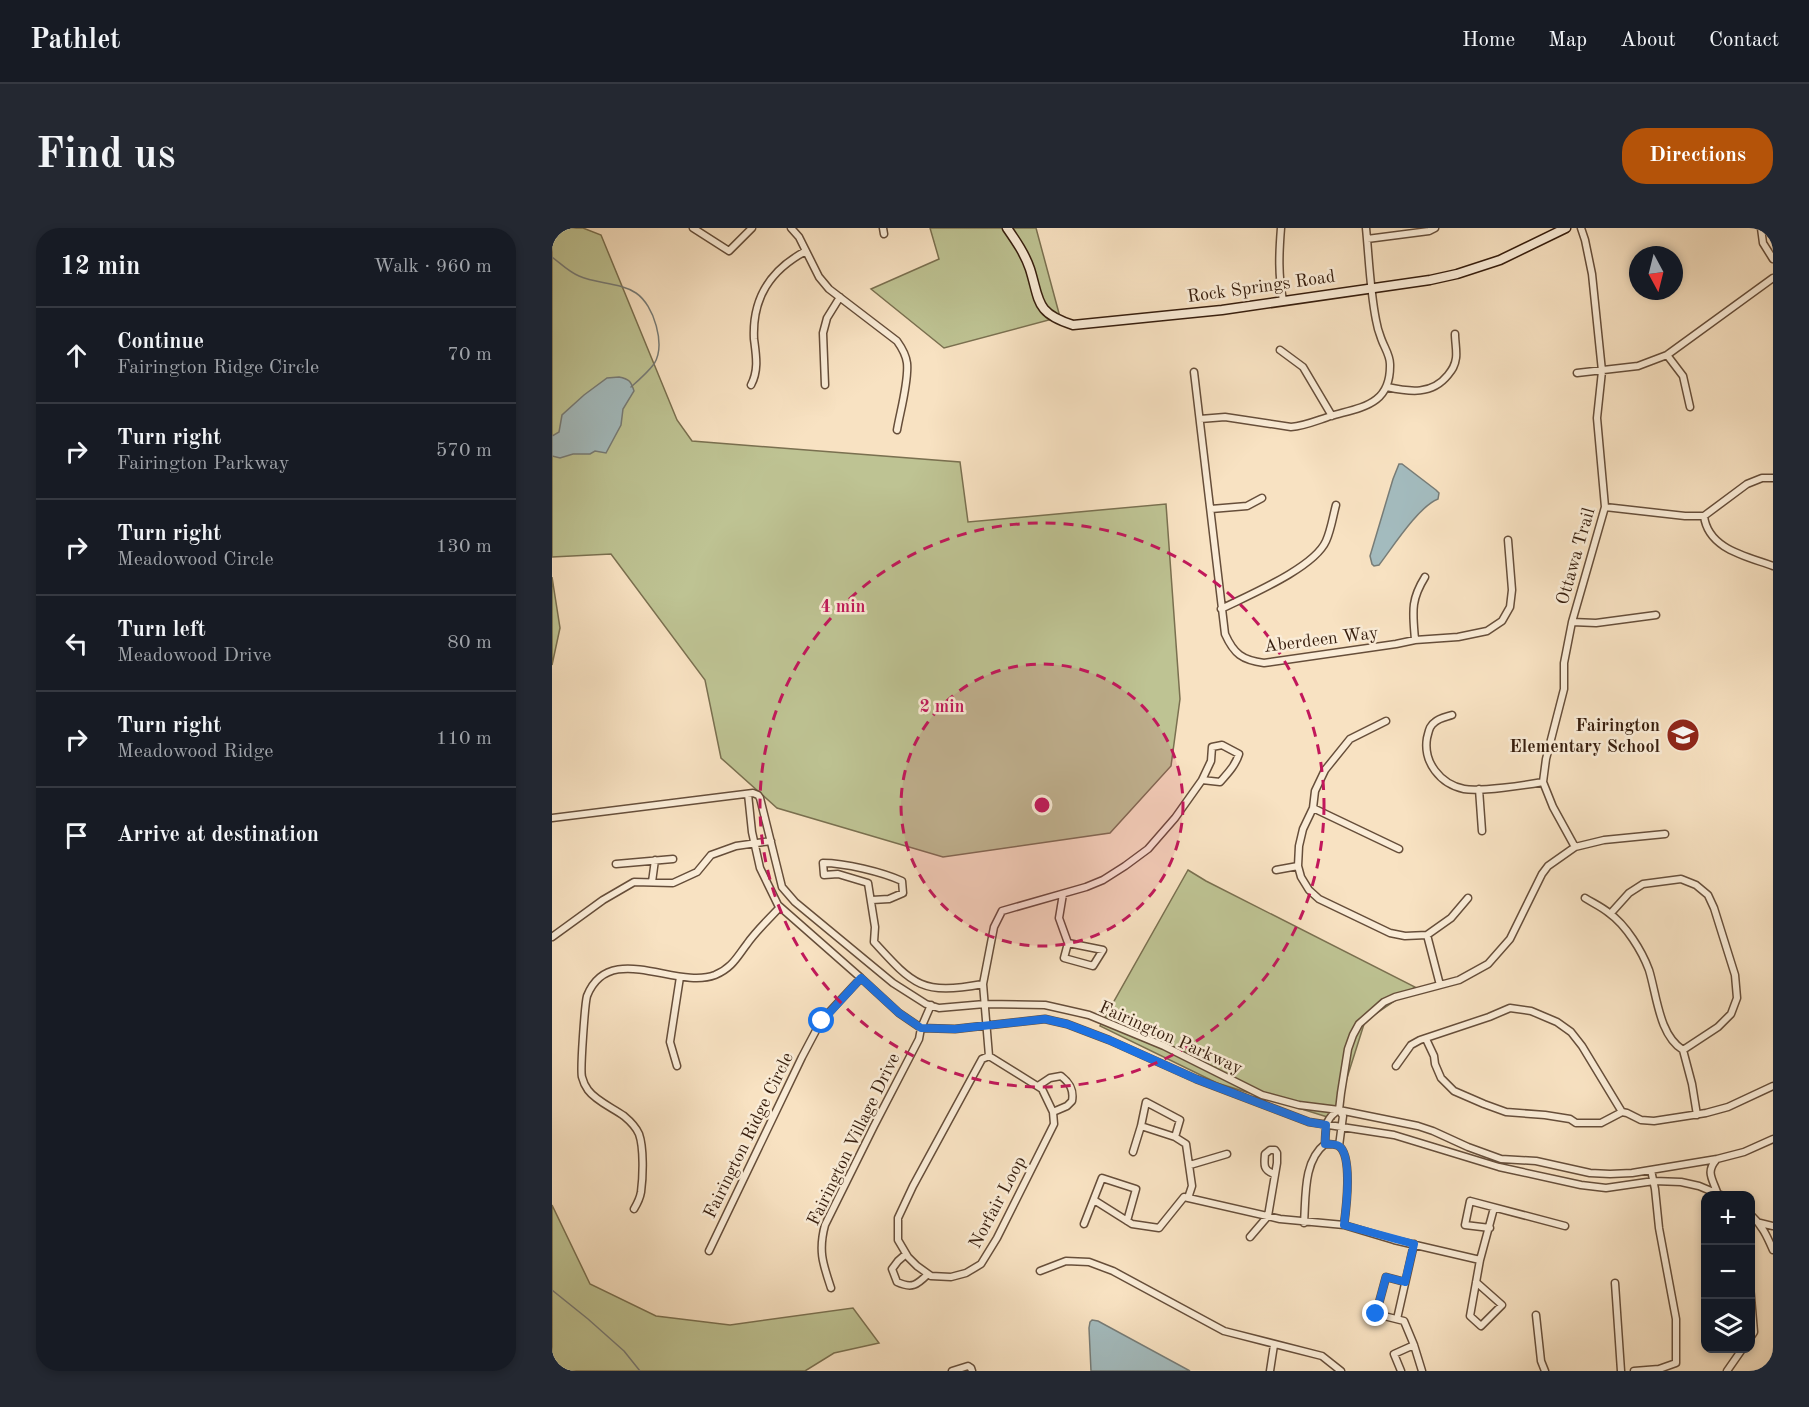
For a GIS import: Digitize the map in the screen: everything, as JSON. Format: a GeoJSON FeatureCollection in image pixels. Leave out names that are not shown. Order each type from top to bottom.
{"type":"FeatureCollection","features":[{"type":"Feature","properties":{"kind":"street"},"geometry":{"type":"LineString","coordinates":[[693,228],[729,251],[752,228]]}},
{"type":"Feature","properties":{"kind":"street"},"geometry":{"type":"LineString","coordinates":[[791,228],[799,237],[819,277],[830,289],[897,341],[903,350],[907,363],[907,375],[897,430]]}},
{"type":"Feature","properties":{"kind":"street","name":"Rock Springs Road"},"geometry":{"type":"LineString","coordinates":[[1007,228],[1021,249],[1038,301],[1053,316],[1072,325],[1222,310],[1430,280],[1458,274],[1500,260],[1566,228]]}},
{"type":"Feature","properties":{"kind":"street"},"geometry":{"type":"LineString","coordinates":[[1281,228],[1278,257],[1283,300]]}},
{"type":"Feature","properties":{"kind":"street"},"geometry":{"type":"LineString","coordinates":[[1200,419],[1225,417],[1291,427],[1301,426],[1369,405],[1387,387],[1391,361],[1380,338],[1376,319],[1366,228]]}},
{"type":"Feature","properties":{"kind":"street"},"geometry":{"type":"LineString","coordinates":[[1367,239],[1429,231],[1435,228]]}},
{"type":"Feature","properties":{"kind":"street","name":"Ottawa Trail"},"geometry":{"type":"LineString","coordinates":[[1543,782],[1546,759],[1564,689],[1564,663],[1572,622],[1605,507],[1597,418],[1602,371],[1592,274],[1581,228]]}},
{"type":"Feature","properties":{"kind":"street"},"geometry":{"type":"LineString","coordinates":[[1761,228],[1763,243],[1773,259]]}},
{"type":"Feature","properties":{"kind":"street"},"geometry":{"type":"LineString","coordinates":[[751,385],[756,375],[753,322],[764,289],[772,276],[791,259],[806,251]]}},
{"type":"Feature","properties":{"kind":"street"},"geometry":{"type":"LineString","coordinates":[[1577,373],[1638,366],[1667,355],[1773,278]]}},
{"type":"Feature","properties":{"kind":"street"},"geometry":{"type":"LineString","coordinates":[[825,385],[823,333],[828,318],[840,297]]}},
{"type":"Feature","properties":{"kind":"street"},"geometry":{"type":"LineString","coordinates":[[1387,387],[1408,392],[1425,391],[1443,381],[1454,368],[1455,334]]}},
{"type":"Feature","properties":{"kind":"street"},"geometry":{"type":"LineString","coordinates":[[1280,350],[1303,367],[1332,416]]}},
{"type":"Feature","properties":{"kind":"street"},"geometry":{"type":"LineString","coordinates":[[1667,355],[1683,376],[1690,407]]}},
{"type":"Feature","properties":{"kind":"street","name":"Aberdeen Way"},"geometry":{"type":"LineString","coordinates":[[1194,372],[1221,609],[1225,634],[1232,648],[1239,655],[1251,661],[1264,663],[1415,640],[1458,637],[1487,631],[1502,621],[1510,607],[1512,590],[1508,540]]}},
{"type":"Feature","properties":{"kind":"street"},"geometry":{"type":"LineString","coordinates":[[1605,507],[1704,516],[1747,484],[1762,478],[1773,478]]}},
{"type":"Feature","properties":{"kind":"street"},"geometry":{"type":"LineString","coordinates":[[1210,509],[1247,506],[1262,498]]}},
{"type":"Feature","properties":{"kind":"street"},"geometry":{"type":"LineString","coordinates":[[1221,609],[1303,567],[1320,552],[1327,540],[1336,504]]}},
{"type":"Feature","properties":{"kind":"street"},"geometry":{"type":"LineString","coordinates":[[1704,516],[1705,526],[1717,542],[1773,566]]}},
{"type":"Feature","properties":{"kind":"street"},"geometry":{"type":"LineString","coordinates":[[1415,640],[1413,605],[1416,591],[1425,577]]}},
{"type":"Feature","properties":{"kind":"street"},"geometry":{"type":"LineString","coordinates":[[1572,622],[1596,623],[1656,615]]}},
{"type":"Feature","properties":{"kind":"street"},"geometry":{"type":"LineString","coordinates":[[1452,715],[1436,720],[1430,727],[1426,747],[1428,761],[1436,772],[1452,785],[1466,790],[1543,782],[1553,807],[1575,847]]}},
{"type":"Feature","properties":{"kind":"street"},"geometry":{"type":"LineString","coordinates":[[1386,721],[1350,739],[1325,770],[1315,791],[1313,808],[1303,829],[1299,846],[1298,866],[1301,877],[1309,890],[1319,899],[1390,933],[1404,936],[1427,935],[1451,918],[1468,898]]}},
{"type":"Feature","properties":{"kind":"street"},"geometry":{"type":"LineString","coordinates":[[989,1056],[983,984],[994,927],[1002,911],[1103,880],[1148,849],[1175,818],[1202,780],[1211,761],[1212,747],[1222,745],[1239,754],[1230,772],[1220,782],[1202,780]]}},
{"type":"Feature","properties":{"kind":"street"},"geometry":{"type":"LineString","coordinates":[[1479,789],[1482,831]]}},
{"type":"Feature","properties":{"kind":"street","name":"Fairington Parkway"},"geometry":{"type":"LineString","coordinates":[[748,794],[753,793],[760,798],[782,887],[795,902],[893,983],[926,1004],[939,1008],[985,1004],[1045,1005],[1089,1015],[1164,1046],[1262,1095],[1299,1105],[1340,1110],[1418,1126],[1468,1148],[1501,1159],[1536,1161],[1590,1173],[1610,1174],[1717,1159],[1773,1141]]}},
{"type":"Feature","properties":{"kind":"street"},"geometry":{"type":"LineString","coordinates":[[552,818],[748,794],[754,844],[760,868],[780,907],[899,1013],[921,1028]]}},
{"type":"Feature","properties":{"kind":"street"},"geometry":{"type":"LineString","coordinates":[[1313,808],[1399,849]]}},
{"type":"Feature","properties":{"kind":"street"},"geometry":{"type":"LineString","coordinates":[[1344,1225],[1348,1169],[1339,1146],[1343,1116],[1340,1110],[1348,1048],[1359,1024],[1384,1002],[1395,996],[1459,980],[1488,964],[1510,939],[1542,874],[1548,866],[1575,847],[1604,840],[1665,834]]}},
{"type":"Feature","properties":{"kind":"street"},"geometry":{"type":"LineString","coordinates":[[552,937],[603,900],[634,882],[673,883],[697,872],[711,855],[736,846],[771,841]]}},
{"type":"Feature","properties":{"kind":"street"},"geometry":{"type":"LineString","coordinates":[[616,864],[673,859]]}},
{"type":"Feature","properties":{"kind":"street"},"geometry":{"type":"LineString","coordinates":[[652,882],[654,860]]}},
{"type":"Feature","properties":{"kind":"street"},"geometry":{"type":"LineString","coordinates":[[871,902],[872,900],[889,899],[903,892],[902,881],[890,875],[836,863],[823,863],[824,875],[838,874],[868,883],[874,942],[897,967],[916,983],[936,989],[983,984]]}},
{"type":"Feature","properties":{"kind":"street"},"geometry":{"type":"LineString","coordinates":[[1276,870],[1298,866]]}},
{"type":"Feature","properties":{"kind":"street"},"geometry":{"type":"LineString","coordinates":[[1611,913],[1629,893],[1643,884],[1681,879],[1696,885],[1708,895],[1735,975],[1737,998],[1731,1014],[1718,1027],[1683,1050]]}},
{"type":"Feature","properties":{"kind":"street"},"geometry":{"type":"LineString","coordinates":[[1063,894],[1059,918],[1068,943],[1064,958],[1093,966],[1103,950],[1068,943]]}},
{"type":"Feature","properties":{"kind":"street"},"geometry":{"type":"LineString","coordinates":[[1585,898],[1611,913],[1633,939],[1641,953],[1667,1031],[1674,1045],[1683,1050],[1697,1115]]}},
{"type":"Feature","properties":{"kind":"street"},"geometry":{"type":"LineString","coordinates":[[634,1209],[641,1195],[642,1153],[638,1131],[627,1118],[590,1092],[581,1076],[586,999],[592,986],[600,976],[610,971],[636,968],[680,977],[713,976],[729,968],[780,907]]}},
{"type":"Feature","properties":{"kind":"street"},"geometry":{"type":"LineString","coordinates":[[1427,935],[1440,985]]}},
{"type":"Feature","properties":{"kind":"street"},"geometry":{"type":"LineString","coordinates":[[677,1066],[670,1042],[680,977]]}},
{"type":"Feature","properties":{"kind":"street","name":"Fairington Ridge Circle"},"geometry":{"type":"LineString","coordinates":[[709,1251],[802,1057],[822,1021],[861,978]]}},
{"type":"Feature","properties":{"kind":"street","name":"Fairington Village Drive"},"geometry":{"type":"LineString","coordinates":[[831,1288],[821,1258],[821,1240],[825,1226],[919,1039],[931,1005]]}},
{"type":"Feature","properties":{"kind":"street"},"geometry":{"type":"LineString","coordinates":[[1396,1066],[1411,1045],[1420,1040],[1510,1008],[1531,1011],[1557,1022],[1571,1032],[1622,1112]]}},
{"type":"Feature","properties":{"kind":"street","name":"Fairington Parkway"},"geometry":{"type":"LineString","coordinates":[[921,1028],[955,1029],[1045,1019],[1067,1024],[1109,1040],[1196,1079],[1309,1122],[1394,1135],[1499,1167],[1581,1185],[1606,1188],[1654,1181],[1681,1182],[1712,1191]]}},
{"type":"Feature","properties":{"kind":"street"},"geometry":{"type":"LineString","coordinates":[[1426,1039],[1441,1078],[1454,1091],[1506,1112],[1545,1115],[1570,1119],[1576,1123],[1601,1123],[1622,1112],[1641,1120],[1654,1121],[1697,1115],[1728,1107],[1773,1086]]}},
{"type":"Feature","properties":{"kind":"street"},"geometry":{"type":"LineString","coordinates":[[989,1056],[1042,1089],[1053,1112],[1067,1106],[1072,1101],[1072,1088],[1061,1077],[1050,1078],[1038,1086]]}},
{"type":"Feature","properties":{"kind":"street"},"geometry":{"type":"LineString","coordinates":[[906,1254],[897,1261],[892,1269],[897,1282],[912,1286],[928,1274],[906,1254],[898,1240],[898,1218],[982,1059],[989,1056]]}},
{"type":"Feature","properties":{"kind":"street"},"geometry":{"type":"LineString","coordinates":[[1133,1152],[1146,1102],[1180,1120],[1175,1137]]}},
{"type":"Feature","properties":{"kind":"street"},"geometry":{"type":"LineString","coordinates":[[1325,1144],[1326,1125],[1330,1115],[1340,1110]]}},
{"type":"Feature","properties":{"kind":"street","name":"Norfair Loop"},"geometry":{"type":"LineString","coordinates":[[928,1274],[951,1277],[966,1273],[981,1264],[997,1238],[1054,1124],[1053,1112]]}},
{"type":"Feature","properties":{"kind":"street"},"geometry":{"type":"LineString","coordinates":[[1141,1126],[1175,1137],[1186,1144],[1192,1186],[1190,1198]]}},
{"type":"Feature","properties":{"kind":"street"},"geometry":{"type":"LineString","coordinates":[[1304,1223],[1309,1173],[1316,1151],[1325,1144],[1339,1146]]}},
{"type":"Feature","properties":{"kind":"street"},"geometry":{"type":"LineString","coordinates":[[1190,1165],[1227,1154]]}},
{"type":"Feature","properties":{"kind":"street"},"geometry":{"type":"LineString","coordinates":[[1717,1159],[1709,1171],[1719,1191]]}},
{"type":"Feature","properties":{"kind":"street"},"geometry":{"type":"LineString","coordinates":[[1634,1371],[1659,1369],[1676,1363],[1676,1319],[1651,1170]]}},
{"type":"Feature","properties":{"kind":"street"},"geometry":{"type":"LineString","coordinates":[[1250,1237],[1268,1216],[1274,1174]]}},
{"type":"Feature","properties":{"kind":"street"},"geometry":{"type":"LineString","coordinates":[[1084,1224],[1102,1178],[1136,1189],[1128,1221]]}},
{"type":"Feature","properties":{"kind":"street"},"geometry":{"type":"LineString","coordinates":[[1094,1200],[1132,1224],[1159,1228],[1184,1197],[1304,1223],[1344,1225],[1480,1260]]}},
{"type":"Feature","properties":{"kind":"street"},"geometry":{"type":"LineString","coordinates":[[1490,1228],[1465,1225],[1470,1201],[1565,1226]]}},
{"type":"Feature","properties":{"kind":"street"},"geometry":{"type":"LineString","coordinates":[[1476,1282],[1502,1305],[1481,1326],[1470,1316],[1476,1282],[1480,1260],[1494,1208]]}},
{"type":"Feature","properties":{"kind":"street"},"geometry":{"type":"LineString","coordinates":[[1755,1218],[1766,1232],[1773,1250]]}},
{"type":"Feature","properties":{"kind":"street"},"geometry":{"type":"LineString","coordinates":[[1760,1223],[1773,1226]]}},
{"type":"Feature","properties":{"kind":"street"},"geometry":{"type":"LineString","coordinates":[[1397,1319],[1414,1244]]}},
{"type":"Feature","properties":{"kind":"street"},"geometry":{"type":"LineString","coordinates":[[1040,1270],[1066,1262],[1089,1262],[1113,1271],[1224,1331],[1322,1356],[1339,1370]]}},
{"type":"Feature","properties":{"kind":"street"},"geometry":{"type":"LineString","coordinates":[[1405,1282],[1386,1277],[1376,1314],[1404,1321],[1422,1371]]}},
{"type":"Feature","properties":{"kind":"street"},"geometry":{"type":"LineString","coordinates":[[1615,1283],[1622,1371]]}},
{"type":"Feature","properties":{"kind":"street"},"geometry":{"type":"LineString","coordinates":[[1536,1315],[1541,1361],[1545,1371]]}},
{"type":"Feature","properties":{"kind":"street"},"geometry":{"type":"LineString","coordinates":[[1270,1371],[1274,1345]]}},
{"type":"Feature","properties":{"kind":"street"},"geometry":{"type":"LineString","coordinates":[[1401,1371],[1394,1354],[1414,1345]]}},
{"type":"Feature","properties":{"kind":"street"},"geometry":{"type":"LineString","coordinates":[[1727,1371],[1740,1353]]}},
{"type":"Feature","properties":{"kind":"street"},"geometry":{"type":"LineString","coordinates":[[952,1371],[968,1366],[972,1371]]}},
{"type":"Feature","properties":{"kind":"green space"},"geometry":{"type":"Polygon","coordinates":[[[552,228],[583,228],[601,235],[677,420],[692,441],[960,462],[968,522],[1166,504],[1180,699],[1171,766],[1110,833],[943,857],[777,808],[721,758],[705,680],[611,554],[552,557],[552,228]]]}},
{"type":"Feature","properties":{"kind":"green space"},"geometry":{"type":"Polygon","coordinates":[[[930,228],[1036,228],[1060,317],[944,348],[871,289],[939,259],[930,228]]]}},
{"type":"Feature","properties":{"kind":"green space"},"geometry":{"type":"Polygon","coordinates":[[[552,577],[560,628],[552,665],[552,577]]]}},
{"type":"Feature","properties":{"kind":"green space"},"geometry":{"type":"Polygon","coordinates":[[[1188,870],[1415,987],[1365,1021],[1334,1119],[1217,1083],[1100,1026],[1188,870]]]}},
{"type":"Feature","properties":{"kind":"green space"},"geometry":{"type":"Polygon","coordinates":[[[552,1205],[590,1284],[656,1316],[730,1325],[853,1308],[879,1343],[834,1353],[805,1371],[552,1371],[552,1205]]]}},
{"type":"Feature","properties":{"kind":"water"},"geometry":{"type":"Polygon","coordinates":[[[619,377],[629,381],[634,391],[623,409],[621,425],[606,453],[595,451],[590,454],[573,454],[560,458],[552,456],[552,436],[559,432],[562,415],[607,378],[619,377]]]}},
{"type":"Feature","properties":{"kind":"water"},"geometry":{"type":"Polygon","coordinates":[[[1399,464],[1436,490],[1439,493],[1438,499],[1423,510],[1406,528],[1379,565],[1374,566],[1370,556],[1399,464]]]}},
{"type":"Feature","properties":{"kind":"water"},"geometry":{"type":"Polygon","coordinates":[[[1092,1320],[1098,1321],[1190,1371],[1091,1371],[1089,1328],[1092,1320]]]}},
{"type":"Feature","properties":{"kind":"waterway"},"geometry":{"type":"LineString","coordinates":[[552,257],[579,276],[629,289],[648,306],[656,326],[659,347],[652,367],[631,387]]}},
{"type":"Feature","properties":{"kind":"waterway"},"geometry":{"type":"LineString","coordinates":[[552,1290],[624,1351],[640,1371]]}},
{"type":"Feature","properties":{"kind":"place","name":"Fairington Elementary School"},"geometry":{"type":"Point","coordinates":[1683,735]}},
{"type":"Feature","properties":{"kind":"route"},"geometry":{"type":"LineString","coordinates":[[822,1021],[861,978],[899,1013],[921,1028],[955,1029],[1045,1019],[1067,1024],[1196,1079],[1309,1122],[1326,1125],[1325,1144],[1339,1146],[1348,1169],[1344,1225],[1414,1244],[1405,1282],[1386,1277],[1376,1314]]}}]}
